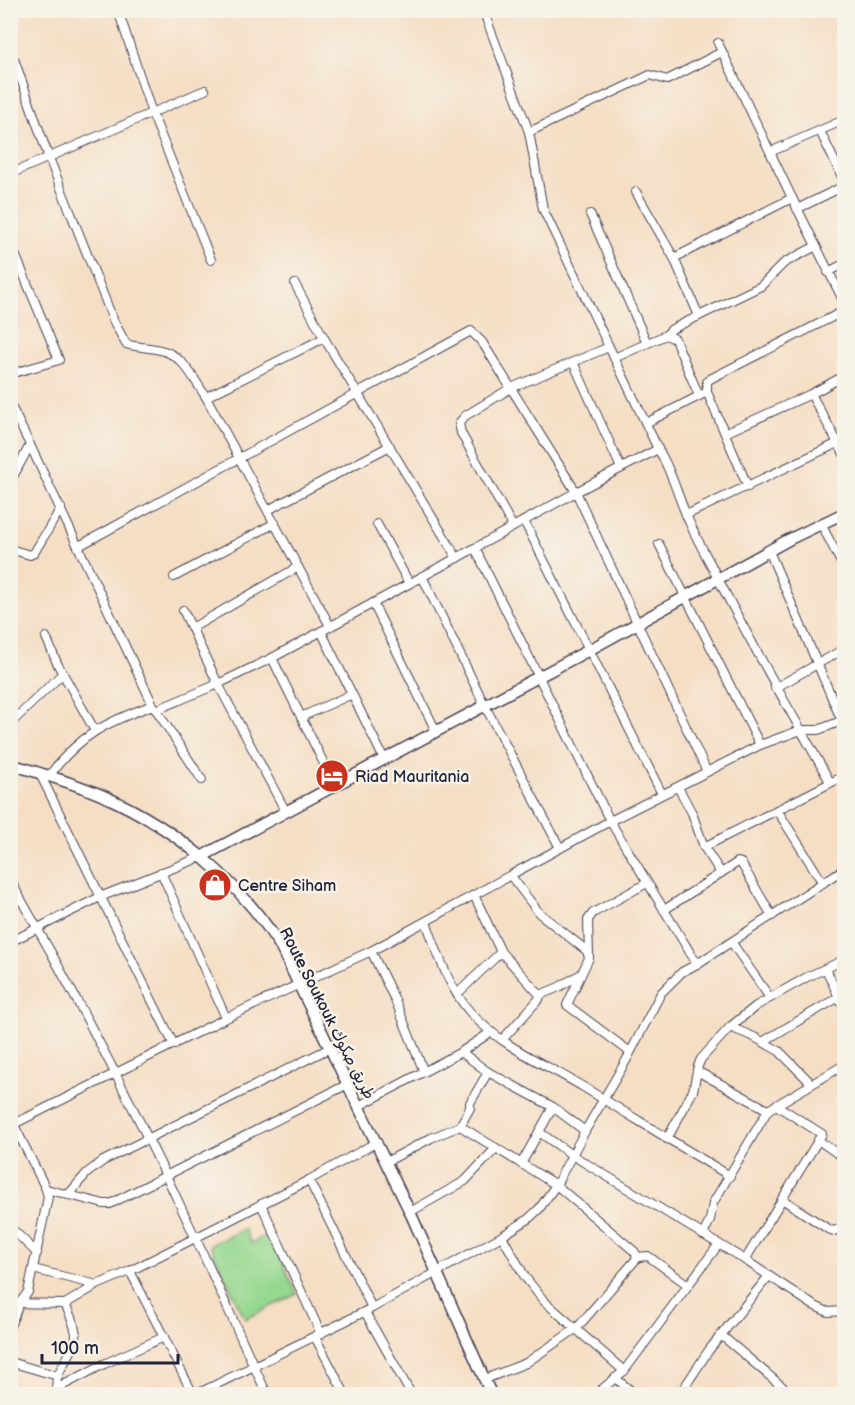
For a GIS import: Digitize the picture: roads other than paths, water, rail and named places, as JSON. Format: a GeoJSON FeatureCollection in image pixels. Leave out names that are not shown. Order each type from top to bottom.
{"type":"FeatureCollection","features":[{"type":"Feature","properties":{"kind":"street"},"geometry":{"type":"LineString","coordinates":[[118,10],[152,113],[211,260]]}},
{"type":"Feature","properties":{"kind":"street"},"geometry":{"type":"LineString","coordinates":[[483,10],[529,132],[543,209],[658,449],[664,457],[686,515],[718,580],[830,782]]}},
{"type":"Feature","properties":{"kind":"street"},"geometry":{"type":"LineString","coordinates":[[718,43],[844,302]]}},
{"type":"Feature","properties":{"kind":"street"},"geometry":{"type":"LineString","coordinates":[[529,132],[650,75],[667,80],[722,52]]}},
{"type":"Feature","properties":{"kind":"street"},"geometry":{"type":"LineString","coordinates":[[14,59],[49,158],[114,322],[126,344],[137,348],[164,351],[181,361],[206,397],[330,626]]}},
{"type":"Feature","properties":{"kind":"street"},"geometry":{"type":"LineString","coordinates":[[10,174],[205,90]]}},
{"type":"Feature","properties":{"kind":"street"},"geometry":{"type":"LineString","coordinates":[[770,152],[844,120]]}},
{"type":"Feature","properties":{"kind":"street"},"geometry":{"type":"LineString","coordinates":[[820,130],[844,181]]}},
{"type":"Feature","properties":{"kind":"street"},"geometry":{"type":"LineString","coordinates":[[797,209],[844,186]]}},
{"type":"Feature","properties":{"kind":"street"},"geometry":{"type":"LineString","coordinates":[[636,192],[674,258],[699,316]]}},
{"type":"Feature","properties":{"kind":"street"},"geometry":{"type":"LineString","coordinates":[[674,258],[792,198]]}},
{"type":"Feature","properties":{"kind":"street"},"geometry":{"type":"LineString","coordinates":[[590,213],[647,343]]}},
{"type":"Feature","properties":{"kind":"street"},"geometry":{"type":"LineString","coordinates":[[10,242],[58,360],[10,374]]}},
{"type":"Feature","properties":{"kind":"street"},"geometry":{"type":"LineString","coordinates":[[614,358],[666,335],[672,329],[761,286],[784,263],[816,246]]}},
{"type":"Feature","properties":{"kind":"street"},"geometry":{"type":"LineString","coordinates":[[828,272],[844,264]]}},
{"type":"Feature","properties":{"kind":"street"},"geometry":{"type":"LineString","coordinates":[[295,284],[324,338],[457,558]]}},
{"type":"Feature","properties":{"kind":"street"},"geometry":{"type":"LineString","coordinates":[[646,423],[703,394],[710,379],[844,311]]}},
{"type":"Feature","properties":{"kind":"street"},"geometry":{"type":"LineString","coordinates":[[79,546],[471,331],[482,342],[576,492],[707,772]]}},
{"type":"Feature","properties":{"kind":"street"},"geometry":{"type":"LineString","coordinates":[[666,335],[675,339],[725,433],[748,487]]}},
{"type":"Feature","properties":{"kind":"street"},"geometry":{"type":"LineString","coordinates":[[206,397],[324,338]]}},
{"type":"Feature","properties":{"kind":"street"},"geometry":{"type":"LineString","coordinates":[[513,527],[461,433],[459,423],[465,416],[511,388],[609,347]]}},
{"type":"Feature","properties":{"kind":"street"},"geometry":{"type":"LineString","coordinates":[[573,362],[621,468]]}},
{"type":"Feature","properties":{"kind":"street"},"geometry":{"type":"LineString","coordinates":[[725,433],[811,394],[844,376]]}},
{"type":"Feature","properties":{"kind":"street"},"geometry":{"type":"LineString","coordinates":[[811,394],[844,454]]}},
{"type":"Feature","properties":{"kind":"street"},"geometry":{"type":"LineString","coordinates":[[10,404],[155,707],[202,780]]}},
{"type":"Feature","properties":{"kind":"street"},"geometry":{"type":"LineString","coordinates":[[686,515],[838,442]]}},
{"type":"Feature","properties":{"kind":"street"},"geometry":{"type":"LineString","coordinates":[[10,483],[30,445]]}},
{"type":"Feature","properties":{"kind":"street"},"geometry":{"type":"LineString","coordinates":[[268,510],[390,446]]}},
{"type":"Feature","properties":{"kind":"street"},"geometry":{"type":"LineString","coordinates":[[174,1045],[100,897],[44,774],[95,731],[123,716],[218,684],[272,658],[658,449]]}},
{"type":"Feature","properties":{"kind":"street"},"geometry":{"type":"LineString","coordinates":[[10,549],[30,555],[34,553],[61,508]]}},
{"type":"Feature","properties":{"kind":"street"},"geometry":{"type":"LineString","coordinates":[[10,942],[100,897],[201,857],[589,650],[768,551],[844,513]]}},
{"type":"Feature","properties":{"kind":"street"},"geometry":{"type":"LineString","coordinates":[[524,521],[662,794]]}},
{"type":"Feature","properties":{"kind":"street"},"geometry":{"type":"LineString","coordinates":[[174,577],[275,523]]}},
{"type":"Feature","properties":{"kind":"street"},"geometry":{"type":"LineString","coordinates":[[377,524],[409,583]]}},
{"type":"Feature","properties":{"kind":"street"},"geometry":{"type":"LineString","coordinates":[[821,524],[844,568]]}},
{"type":"Feature","properties":{"kind":"street"},"geometry":{"type":"LineString","coordinates":[[659,544],[760,745]]}},
{"type":"Feature","properties":{"kind":"street"},"geometry":{"type":"LineString","coordinates":[[474,548],[610,821],[697,964]]}},
{"type":"Feature","properties":{"kind":"street"},"geometry":{"type":"LineString","coordinates":[[10,1326],[15,1303],[28,1292],[47,1204],[46,1189],[12,1126],[226,1018],[371,951],[610,821],[760,745],[801,730],[818,730],[844,722],[768,551]]}},
{"type":"Feature","properties":{"kind":"street"},"geometry":{"type":"LineString","coordinates":[[192,628],[298,567]]}},
{"type":"Feature","properties":{"kind":"street"},"geometry":{"type":"LineString","coordinates":[[422,576],[485,706],[560,848]]}},
{"type":"Feature","properties":{"kind":"street"},"geometry":{"type":"LineString","coordinates":[[373,603],[436,732]]}},
{"type":"Feature","properties":{"kind":"street"},"geometry":{"type":"LineString","coordinates":[[183,610],[218,684],[286,812]]}},
{"type":"Feature","properties":{"kind":"street"},"geometry":{"type":"LineString","coordinates":[[321,631],[384,759]]}},
{"type":"Feature","properties":{"kind":"street"},"geometry":{"type":"LineString","coordinates":[[46,637],[95,731]]}},
{"type":"Feature","properties":{"kind":"street"},"geometry":{"type":"LineString","coordinates":[[776,688],[844,649]]}},
{"type":"Feature","properties":{"kind":"street"},"geometry":{"type":"LineString","coordinates":[[272,658],[335,786]]}},
{"type":"Feature","properties":{"kind":"street"},"geometry":{"type":"LineString","coordinates":[[10,724],[63,673]]}},
{"type":"Feature","properties":{"kind":"street"},"geometry":{"type":"LineString","coordinates":[[301,717],[352,694]]}},
{"type":"Feature","properties":{"kind":"street","name":"Route Soukouk طريق صكوك"},"geometry":{"type":"LineString","coordinates":[[10,764],[106,797],[149,819],[201,857],[245,898],[264,920],[279,944],[411,1212],[491,1395]]}},
{"type":"Feature","properties":{"kind":"street"},"geometry":{"type":"LineString","coordinates":[[704,847],[844,776]]}},
{"type":"Feature","properties":{"kind":"street"},"geometry":{"type":"LineString","coordinates":[[678,786],[692,813],[704,847],[721,873]]}},
{"type":"Feature","properties":{"kind":"street"},"geometry":{"type":"LineString","coordinates":[[777,810],[823,883]]}},
{"type":"Feature","properties":{"kind":"street"},"geometry":{"type":"LineString","coordinates":[[664,910],[734,863],[741,863],[772,916]]}},
{"type":"Feature","properties":{"kind":"street"},"geometry":{"type":"LineString","coordinates":[[130,1271],[195,1395],[369,1310],[502,1236],[527,1220],[539,1209],[556,1185],[661,993],[682,972],[732,943],[844,869]]}},
{"type":"Feature","properties":{"kind":"street"},"geometry":{"type":"LineString","coordinates":[[161,872],[226,1018]]}},
{"type":"Feature","properties":{"kind":"street"},"geometry":{"type":"LineString","coordinates":[[511,876],[539,913],[582,945],[589,958]]}},
{"type":"Feature","properties":{"kind":"street"},"geometry":{"type":"LineString","coordinates":[[10,880],[38,928],[166,1176],[267,1395]]}},
{"type":"Feature","properties":{"kind":"street"},"geometry":{"type":"LineString","coordinates":[[630,1052],[567,1005],[589,958],[588,920],[593,914],[647,883]]}},
{"type":"Feature","properties":{"kind":"street"},"geometry":{"type":"LineString","coordinates":[[474,895],[501,952],[540,995]]}},
{"type":"Feature","properties":{"kind":"street"},"geometry":{"type":"LineString","coordinates":[[426,922],[457,994],[491,1032],[730,1176]]}},
{"type":"Feature","properties":{"kind":"street"},"geometry":{"type":"LineString","coordinates":[[732,943],[771,998]]}},
{"type":"Feature","properties":{"kind":"street"},"geometry":{"type":"LineString","coordinates":[[371,951],[395,1000],[424,1072]]}},
{"type":"Feature","properties":{"kind":"street"},"geometry":{"type":"LineString","coordinates":[[457,994],[501,952]]}},
{"type":"Feature","properties":{"kind":"street"},"geometry":{"type":"LineString","coordinates":[[667,1139],[693,1091],[698,1066],[705,1052],[744,1014],[844,960]]}},
{"type":"Feature","properties":{"kind":"street"},"geometry":{"type":"LineString","coordinates":[[825,969],[842,995],[844,1008]]}},
{"type":"Feature","properties":{"kind":"street"},"geometry":{"type":"LineString","coordinates":[[502,1040],[539,999],[540,995],[582,974]]}},
{"type":"Feature","properties":{"kind":"street"},"geometry":{"type":"LineString","coordinates":[[764,1041],[842,995]]}},
{"type":"Feature","properties":{"kind":"street"},"geometry":{"type":"LineString","coordinates":[[730,1027],[764,1041],[779,1051],[812,1084]]}},
{"type":"Feature","properties":{"kind":"street"},"geometry":{"type":"LineString","coordinates":[[359,1106],[461,1052],[491,1032]]}},
{"type":"Feature","properties":{"kind":"street"},"geometry":{"type":"LineString","coordinates":[[68,1194],[87,1173],[103,1161],[330,1048]]}},
{"type":"Feature","properties":{"kind":"street"},"geometry":{"type":"LineString","coordinates":[[461,1052],[488,1072],[553,1107],[585,1131]]}},
{"type":"Feature","properties":{"kind":"street"},"geometry":{"type":"LineString","coordinates":[[703,1235],[710,1220],[711,1207],[768,1110],[844,1065]]}},
{"type":"Feature","properties":{"kind":"street"},"geometry":{"type":"LineString","coordinates":[[697,1071],[768,1110]]}},
{"type":"Feature","properties":{"kind":"street"},"geometry":{"type":"LineString","coordinates":[[386,1162],[431,1138],[460,1126],[488,1072]]}},
{"type":"Feature","properties":{"kind":"street"},"geometry":{"type":"LineString","coordinates":[[46,1189],[107,1204],[348,1084]]}},
{"type":"Feature","properties":{"kind":"street"},"geometry":{"type":"LineString","coordinates":[[745,1260],[822,1134],[777,1105]]}},
{"type":"Feature","properties":{"kind":"street"},"geometry":{"type":"LineString","coordinates":[[521,1164],[553,1107]]}},
{"type":"Feature","properties":{"kind":"street"},"geometry":{"type":"LineString","coordinates":[[460,1126],[556,1185],[634,1251],[638,1257]]}},
{"type":"Feature","properties":{"kind":"street"},"geometry":{"type":"LineString","coordinates":[[539,1132],[572,1155],[821,1309],[828,1312],[844,1311]]}},
{"type":"Feature","properties":{"kind":"street"},"geometry":{"type":"LineString","coordinates":[[818,1140],[841,1156],[844,1155]]}},
{"type":"Feature","properties":{"kind":"street"},"geometry":{"type":"LineString","coordinates":[[15,1303],[65,1304],[97,1285],[130,1271],[309,1180],[376,1142]]}},
{"type":"Feature","properties":{"kind":"street"},"geometry":{"type":"LineString","coordinates":[[411,1212],[465,1181],[496,1148]]}},
{"type":"Feature","properties":{"kind":"street"},"geometry":{"type":"LineString","coordinates":[[309,1180],[411,1395]]}},
{"type":"Feature","properties":{"kind":"street"},"geometry":{"type":"LineString","coordinates":[[782,1199],[834,1231],[844,1226]]}},
{"type":"Feature","properties":{"kind":"street"},"geometry":{"type":"LineString","coordinates":[[261,1204],[345,1395]]}},
{"type":"Feature","properties":{"kind":"street"},"geometry":{"type":"LineString","coordinates":[[10,1227],[37,1253]]}},
{"type":"Feature","properties":{"kind":"street"},"geometry":{"type":"LineString","coordinates":[[502,1236],[525,1277],[538,1293],[624,1371]]}},
{"type":"Feature","properties":{"kind":"street"},"geometry":{"type":"LineString","coordinates":[[597,1395],[624,1371],[719,1244]]}},
{"type":"Feature","properties":{"kind":"street"},"geometry":{"type":"LineString","coordinates":[[485,1379],[526,1363],[577,1328],[638,1257],[648,1256],[688,1285]]}},
{"type":"Feature","properties":{"kind":"street"},"geometry":{"type":"LineString","coordinates":[[33,1269],[97,1285]]}},
{"type":"Feature","properties":{"kind":"street"},"geometry":{"type":"LineString","coordinates":[[696,1395],[682,1392],[721,1335],[768,1277]]}},
{"type":"Feature","properties":{"kind":"street"},"geometry":{"type":"LineString","coordinates":[[57,1392],[57,1376],[74,1346],[76,1334],[65,1304]]}},
{"type":"Feature","properties":{"kind":"street"},"geometry":{"type":"LineString","coordinates":[[721,1335],[791,1395]]}},
{"type":"Feature","properties":{"kind":"street"},"geometry":{"type":"LineString","coordinates":[[57,1392],[104,1364],[164,1337]]}},
{"type":"Feature","properties":{"kind":"street"},"geometry":{"type":"LineString","coordinates":[[10,1362],[57,1376]]}},
{"type":"Feature","properties":{"kind":"street"},"geometry":{"type":"LineString","coordinates":[[615,1378],[634,1395]]}},
{"type":"Feature","properties":{"kind":"place","name":"Riad Mauritania"},"geometry":{"type":"Point","coordinates":[332,776]}},
{"type":"Feature","properties":{"kind":"place","name":"Centre Siham"},"geometry":{"type":"Point","coordinates":[215,885]}}]}
